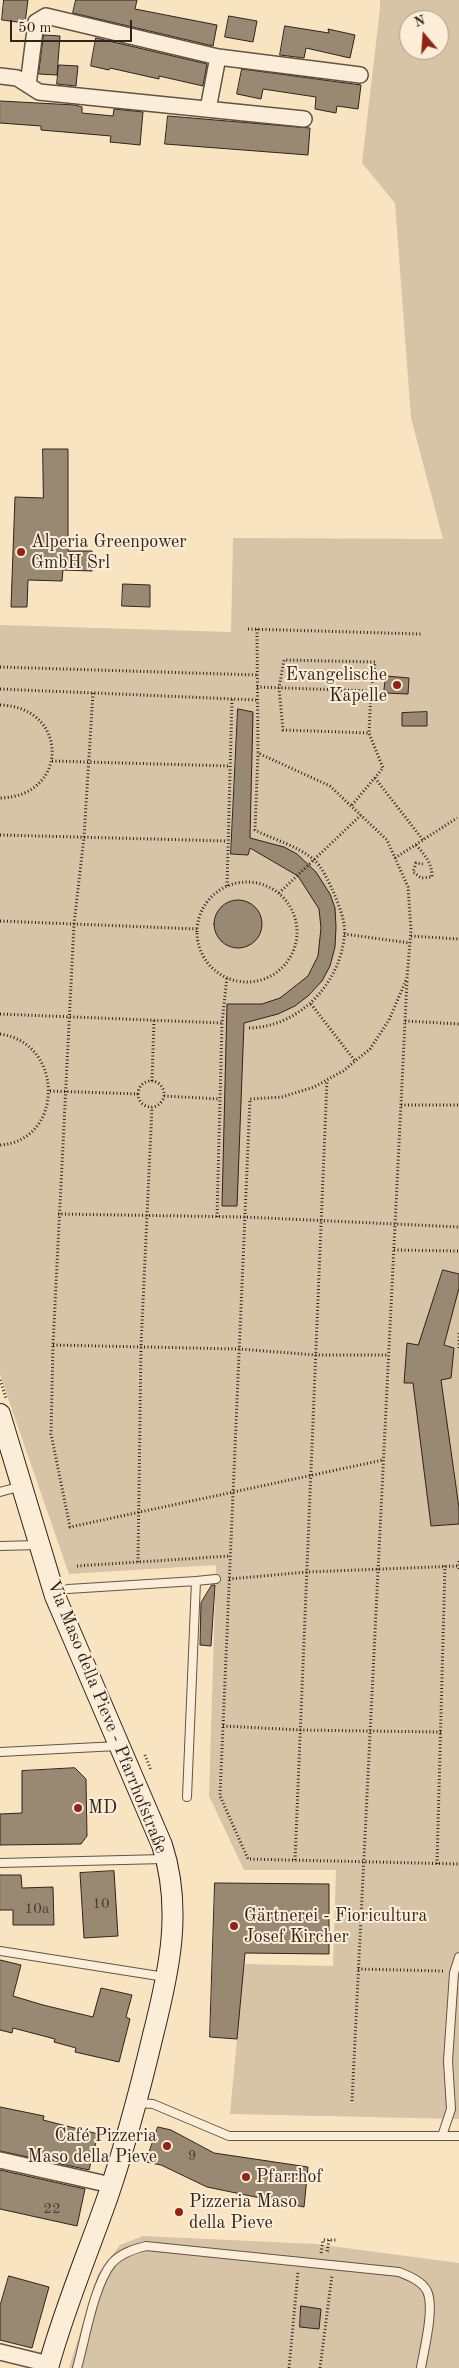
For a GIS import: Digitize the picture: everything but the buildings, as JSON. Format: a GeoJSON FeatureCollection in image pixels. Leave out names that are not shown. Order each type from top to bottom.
{"type":"FeatureCollection","features":[{"type":"Feature","properties":{"kind":"street"},"geometry":{"type":"LineString","coordinates":[[28,85],[36,22],[46,16],[218,56],[360,75]]}},
{"type":"Feature","properties":{"kind":"street"},"geometry":{"type":"LineString","coordinates":[[208,109],[218,56]]}},
{"type":"Feature","properties":{"kind":"street"},"geometry":{"type":"LineString","coordinates":[[0,76],[18,78],[39,92],[304,119]]}},
{"type":"Feature","properties":{"kind":"street","name":"Via Maso della Pieve - Pfarrhofstraße"},"geometry":{"type":"LineString","coordinates":[[0,1414],[11,1462],[22,1486],[55,1596],[120,1746],[166,1859],[171,1894],[173,1939],[167,1977],[137,2104],[111,2185],[58,2331],[48,2366]]}},
{"type":"Feature","properties":{"kind":"street"},"geometry":{"type":"LineString","coordinates":[[0,2160],[111,2185]]}},
{"type":"Feature","properties":{"kind":"street"},"geometry":{"type":"LineString","coordinates":[[0,2352],[17,2361],[48,2366]]}},
{"type":"Feature","properties":{"kind":"lane"},"geometry":{"type":"LineString","coordinates":[[0,1492],[22,1486]]}},
{"type":"Feature","properties":{"kind":"lane"},"geometry":{"type":"LineString","coordinates":[[0,1546],[39,1545]]}},
{"type":"Feature","properties":{"kind":"lane"},"geometry":{"type":"LineString","coordinates":[[68,1589],[216,1579]]}},
{"type":"Feature","properties":{"kind":"lane"},"geometry":{"type":"LineString","coordinates":[[187,1797],[196,1581]]}},
{"type":"Feature","properties":{"kind":"lane"},"geometry":{"type":"LineString","coordinates":[[0,1752],[120,1746]]}},
{"type":"Feature","properties":{"kind":"lane"},"geometry":{"type":"LineString","coordinates":[[0,1863],[166,1859]]}},
{"type":"Feature","properties":{"kind":"lane"},"geometry":{"type":"LineString","coordinates":[[0,1951],[167,1977]]}},
{"type":"Feature","properties":{"kind":"lane"},"geometry":{"type":"LineString","coordinates":[[442,2136],[451,2109],[448,2061],[454,1974],[459,1957]]}},
{"type":"Feature","properties":{"kind":"lane"},"geometry":{"type":"LineString","coordinates":[[137,2104],[153,2104],[229,2136],[459,2136]]}},
{"type":"Feature","properties":{"kind":"lane"},"geometry":{"type":"LineString","coordinates":[[77,2368],[102,2277],[113,2261],[129,2251],[146,2246],[399,2272],[416,2280],[427,2290],[431,2303],[421,2368]]}},
{"type":"Feature","properties":{"kind":"path"},"geometry":{"type":"LineString","coordinates":[[248,629],[421,634]]}},
{"type":"Feature","properties":{"kind":"path"},"geometry":{"type":"LineString","coordinates":[[249,1028],[285,1020],[311,1004],[322,992],[335,969],[344,934],[343,920],[338,902],[314,859],[290,845],[255,830],[258,753],[257,629]]}},
{"type":"Feature","properties":{"kind":"path"},"geometry":{"type":"LineString","coordinates":[[352,805],[383,768],[369,733],[371,691],[375,662],[284,660],[279,688],[283,730],[369,733]]}},
{"type":"Feature","properties":{"kind":"path"},"geometry":{"type":"LineString","coordinates":[[0,667],[257,675]]}},
{"type":"Feature","properties":{"kind":"path"},"geometry":{"type":"LineString","coordinates":[[258,687],[371,691]]}},
{"type":"Feature","properties":{"kind":"path"},"geometry":{"type":"LineString","coordinates":[[0,689],[258,700]]}},
{"type":"Feature","properties":{"kind":"path"},"geometry":{"type":"LineString","coordinates":[[93,693],[84,837],[74,924],[58,1214],[53,1345],[51,1434],[70,1527],[383,1460]]}},
{"type":"Feature","properties":{"kind":"path"},"geometry":{"type":"LineString","coordinates":[[227,886],[232,699]]}},
{"type":"Feature","properties":{"kind":"path"},"geometry":{"type":"LineString","coordinates":[[0,705],[15,706],[29,710],[40,720],[51,739],[52,761],[47,774],[38,786],[20,796],[0,798]]}},
{"type":"Feature","properties":{"kind":"path"},"geometry":{"type":"LineString","coordinates":[[258,753],[330,786],[352,805],[387,840],[408,887],[411,936],[407,978],[352,2101]]}},
{"type":"Feature","properties":{"kind":"path"},"geometry":{"type":"LineString","coordinates":[[52,761],[230,766]]}},
{"type":"Feature","properties":{"kind":"path"},"geometry":{"type":"LineString","coordinates":[[374,778],[423,840]]}},
{"type":"Feature","properties":{"kind":"path"},"geometry":{"type":"LineString","coordinates":[[278,893],[362,814]]}},
{"type":"Feature","properties":{"kind":"path"},"geometry":{"type":"LineString","coordinates":[[395,858],[457,818]]}},
{"type":"Feature","properties":{"kind":"path"},"geometry":{"type":"LineString","coordinates":[[0,835],[227,841]]}},
{"type":"Feature","properties":{"kind":"path"},"geometry":{"type":"LineString","coordinates":[[416,844],[432,867],[432,877],[421,878],[414,872],[416,863],[423,864]]}},
{"type":"Feature","properties":{"kind":"path"},"geometry":{"type":"LineString","coordinates":[[240,882],[254,882],[267,886],[278,893],[289,904],[296,919],[297,935],[294,950],[285,964],[273,974],[258,980],[242,981],[227,977],[214,969],[204,958],[199,944],[197,929],[200,916],[206,903],[215,893],[227,886],[240,882]]}},
{"type":"Feature","properties":{"kind":"path"},"geometry":{"type":"LineString","coordinates":[[0,921],[197,929]]}},
{"type":"Feature","properties":{"kind":"path"},"geometry":{"type":"LineString","coordinates":[[344,934],[410,943]]}},
{"type":"Feature","properties":{"kind":"path"},"geometry":{"type":"LineString","coordinates":[[411,936],[459,939]]}},
{"type":"Feature","properties":{"kind":"path"},"geometry":{"type":"LineString","coordinates":[[216,1217],[222,1023],[227,977]]}},
{"type":"Feature","properties":{"kind":"path"},"geometry":{"type":"LineString","coordinates":[[407,978],[389,1020],[370,1049],[343,1071],[314,1087],[282,1097],[250,1099],[220,1796],[248,1859],[459,1864]]}},
{"type":"Feature","properties":{"kind":"path"},"geometry":{"type":"LineString","coordinates":[[311,1004],[355,1061]]}},
{"type":"Feature","properties":{"kind":"path"},"geometry":{"type":"LineString","coordinates":[[0,1014],[222,1023]]}},
{"type":"Feature","properties":{"kind":"path"},"geometry":{"type":"LineString","coordinates":[[152,1081],[154,1020]]}},
{"type":"Feature","properties":{"kind":"path"},"geometry":{"type":"LineString","coordinates":[[405,1021],[459,1024]]}},
{"type":"Feature","properties":{"kind":"path"},"geometry":{"type":"LineString","coordinates":[[0,1034],[10,1035],[26,1044],[39,1057],[47,1073],[50,1091],[46,1110],[37,1125],[23,1138],[0,1145]]}},
{"type":"Feature","properties":{"kind":"path"},"geometry":{"type":"LineString","coordinates":[[295,1860],[327,1080]]}},
{"type":"Feature","properties":{"kind":"path"},"geometry":{"type":"LineString","coordinates":[[152,1081],[160,1084],[164,1096],[160,1103],[152,1107],[141,1102],[138,1094],[144,1083],[152,1081]]}},
{"type":"Feature","properties":{"kind":"path"},"geometry":{"type":"LineString","coordinates":[[50,1091],[138,1094]]}},
{"type":"Feature","properties":{"kind":"path"},"geometry":{"type":"LineString","coordinates":[[164,1096],[220,1099]]}},
{"type":"Feature","properties":{"kind":"path"},"geometry":{"type":"LineString","coordinates":[[401,1105],[459,1105]]}},
{"type":"Feature","properties":{"kind":"path"},"geometry":{"type":"LineString","coordinates":[[138,1562],[137,1513],[141,1346],[152,1107]]}},
{"type":"Feature","properties":{"kind":"path"},"geometry":{"type":"LineString","coordinates":[[58,1214],[321,1220],[459,1227]]}},
{"type":"Feature","properties":{"kind":"path"},"geometry":{"type":"LineString","coordinates":[[394,1250],[459,1251]]}},
{"type":"Feature","properties":{"kind":"path"},"geometry":{"type":"LineString","coordinates":[[459,1332],[459,1349]]}},
{"type":"Feature","properties":{"kind":"path"},"geometry":{"type":"LineString","coordinates":[[53,1345],[239,1349],[316,1355],[388,1355]]}},
{"type":"Feature","properties":{"kind":"path"},"geometry":{"type":"LineString","coordinates":[[77,1566],[230,1556]]}},
{"type":"Feature","properties":{"kind":"path"},"geometry":{"type":"LineString","coordinates":[[216,1579],[445,1565],[458,1568],[459,1561]]}},
{"type":"Feature","properties":{"kind":"path"},"geometry":{"type":"LineString","coordinates":[[437,1864],[445,1565]]}},
{"type":"Feature","properties":{"kind":"path"},"geometry":{"type":"LineString","coordinates":[[223,1726],[301,1730],[441,1732]]}},
{"type":"Feature","properties":{"kind":"path"},"geometry":{"type":"LineString","coordinates":[[358,1969],[444,1971]]}},
{"type":"Feature","properties":{"kind":"path"},"geometry":{"type":"LineString","coordinates":[[323,2240],[337,2240]]}},
{"type":"Feature","properties":{"kind":"path"},"geometry":{"type":"LineString","coordinates":[[289,2368],[299,2262]]}},
{"type":"Feature","properties":{"kind":"path"},"geometry":{"type":"LineString","coordinates":[[320,2368],[333,2265]]}},
{"type":"Feature","properties":{"kind":"shaded area"},"geometry":{"type":"Polygon","coordinates":[[[380,0],[459,0],[459,2119],[230,2114],[244,1964],[333,1966],[336,1870],[244,1870],[209,1796],[216,1565],[69,1574],[0,1375],[0,625],[231,632],[233,538],[443,539],[411,418],[395,203],[362,163],[380,0]]]}},
{"type":"Feature","properties":{"kind":"shaded area"},"geometry":{"type":"Polygon","coordinates":[[[143,2236],[316,2244],[459,2263],[459,2368],[69,2368],[98,2274],[120,2245],[143,2236]]]}},
{"type":"Feature","properties":{"kind":"place","name":"Alperia Greenpower GmbH Srl"},"geometry":{"type":"Point","coordinates":[21,552]}},
{"type":"Feature","properties":{"kind":"place","name":"Evangelische Kapelle"},"geometry":{"type":"Point","coordinates":[397,685]}},
{"type":"Feature","properties":{"kind":"place","name":"MD"},"geometry":{"type":"Point","coordinates":[78,1808]}},
{"type":"Feature","properties":{"kind":"place","name":"Gärtnerei - Fioricultura Josef Kircher"},"geometry":{"type":"Point","coordinates":[234,1926]}},
{"type":"Feature","properties":{"kind":"place","name":"Café Pizzeria Maso della Pieve"},"geometry":{"type":"Point","coordinates":[167,2146]}},
{"type":"Feature","properties":{"kind":"place","name":"Pfarrhof"},"geometry":{"type":"Point","coordinates":[246,2177]}},
{"type":"Feature","properties":{"kind":"place","name":"Pizzeria Maso della Pieve"},"geometry":{"type":"Point","coordinates":[179,2212]}}]}
